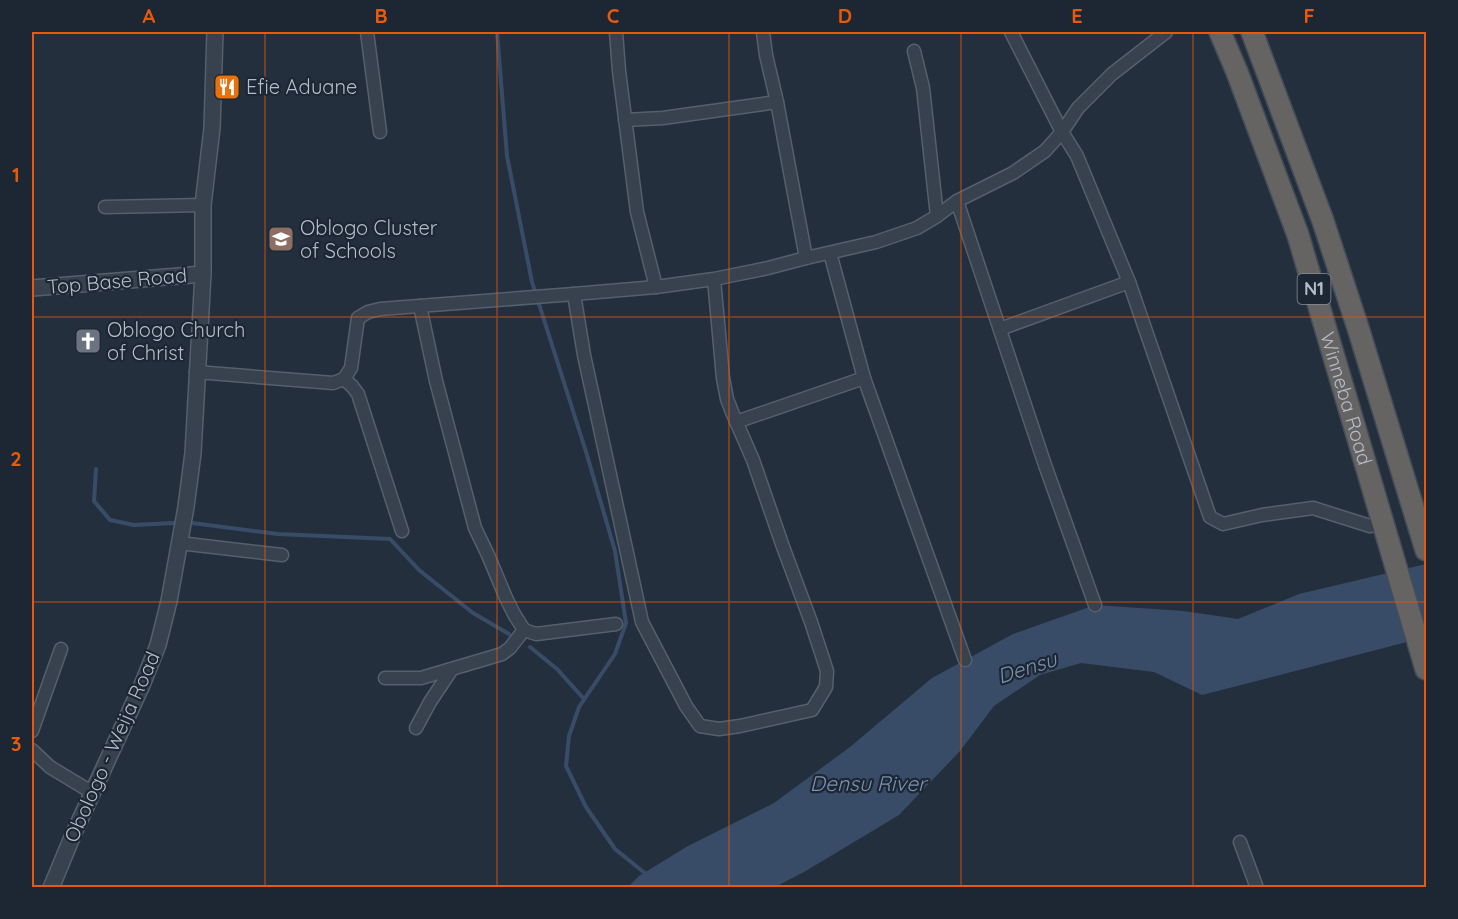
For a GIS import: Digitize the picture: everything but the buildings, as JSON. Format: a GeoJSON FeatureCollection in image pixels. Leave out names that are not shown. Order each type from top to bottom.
{"type":"FeatureCollection","features":[{"type":"Feature","properties":{"kind":"highway","name":"Winneba Road"},"geometry":{"type":"LineString","coordinates":[[1220,32],[1298,235],[1426,669]]}},
{"type":"Feature","properties":{"kind":"highway","name":"Winneba Road"},"geometry":{"type":"LineString","coordinates":[[1252,32],[1323,221],[1424,543]]}},
{"type":"Feature","properties":{"kind":"street","name":"Obologo - Weija Road"},"geometry":{"type":"LineString","coordinates":[[51,888],[73,835],[138,696],[158,645],[168,601],[186,507],[193,453],[203,205],[212,128],[215,32]]}},
{"type":"Feature","properties":{"kind":"street"},"geometry":{"type":"LineString","coordinates":[[368,32],[380,132]]}},
{"type":"Feature","properties":{"kind":"street"},"geometry":{"type":"LineString","coordinates":[[616,32],[637,212],[656,287]]}},
{"type":"Feature","properties":{"kind":"street"},"geometry":{"type":"LineString","coordinates":[[763,32],[806,258]]}},
{"type":"Feature","properties":{"kind":"street"},"geometry":{"type":"LineString","coordinates":[[1011,32],[1062,132],[1077,156],[1129,282],[1210,517],[1223,524],[1262,515],[1313,508],[1370,526]]}},
{"type":"Feature","properties":{"kind":"street"},"geometry":{"type":"LineString","coordinates":[[196,372],[333,383],[344,380],[351,368],[358,318],[368,312],[380,309],[656,287],[714,279],[876,242],[917,228],[957,201],[1013,173],[1045,152],[1078,108],[1112,74],[1166,32]]}},
{"type":"Feature","properties":{"kind":"street"},"geometry":{"type":"LineString","coordinates":[[914,51],[926,108],[937,216]]}},
{"type":"Feature","properties":{"kind":"street"},"geometry":{"type":"LineString","coordinates":[[625,120],[663,118],[777,102]]}},
{"type":"Feature","properties":{"kind":"street"},"geometry":{"type":"LineString","coordinates":[[957,201],[1045,465],[1095,605]]}},
{"type":"Feature","properties":{"kind":"street"},"geometry":{"type":"LineString","coordinates":[[105,207],[203,205]]}},
{"type":"Feature","properties":{"kind":"street"},"geometry":{"type":"LineString","coordinates":[[830,253],[864,378],[965,660]]}},
{"type":"Feature","properties":{"kind":"street","name":"Top Base Road"},"geometry":{"type":"LineString","coordinates":[[32,288],[202,274]]}},
{"type":"Feature","properties":{"kind":"street"},"geometry":{"type":"LineString","coordinates":[[574,294],[584,356],[642,622],[686,706],[700,726],[719,729],[812,710],[826,687],[827,671],[753,460],[727,399],[714,279]]}},
{"type":"Feature","properties":{"kind":"street"},"geometry":{"type":"LineString","coordinates":[[1000,329],[1129,282]]}},
{"type":"Feature","properties":{"kind":"street"},"geometry":{"type":"LineString","coordinates":[[420,306],[436,381],[475,528],[506,598],[524,630],[536,634],[616,624]]}},
{"type":"Feature","properties":{"kind":"street"},"geometry":{"type":"LineString","coordinates":[[736,422],[864,378]]}},
{"type":"Feature","properties":{"kind":"street"},"geometry":{"type":"LineString","coordinates":[[344,380],[358,394],[402,531]]}},
{"type":"Feature","properties":{"kind":"street"},"geometry":{"type":"LineString","coordinates":[[179,543],[282,555]]}},
{"type":"Feature","properties":{"kind":"street"},"geometry":{"type":"LineString","coordinates":[[385,678],[421,678],[502,654],[510,648],[524,630]]}},
{"type":"Feature","properties":{"kind":"street"},"geometry":{"type":"LineString","coordinates":[[32,732],[61,649]]}},
{"type":"Feature","properties":{"kind":"street"},"geometry":{"type":"LineString","coordinates":[[417,728],[430,702],[452,669]]}},
{"type":"Feature","properties":{"kind":"street"},"geometry":{"type":"LineString","coordinates":[[32,750],[50,766],[93,793]]}},
{"type":"Feature","properties":{"kind":"street"},"geometry":{"type":"LineString","coordinates":[[1240,842],[1257,888]]}},
{"type":"Feature","properties":{"kind":"water","name":"Densu River"},"geometry":{"type":"Polygon","coordinates":[[[1426,564],[1426,637],[1202,695],[1154,672],[1081,663],[1040,675],[994,706],[960,751],[899,815],[775,887],[627,888],[639,876],[688,846],[774,803],[850,747],[932,678],[1013,634],[1095,605],[1183,611],[1238,619],[1299,594],[1426,564]]]}},
{"type":"Feature","properties":{"kind":"waterway"},"geometry":{"type":"LineString","coordinates":[[497,32],[507,156],[532,282],[615,551],[626,623],[615,654],[579,707],[569,736],[566,766],[586,807],[615,849],[646,874]]}},
{"type":"Feature","properties":{"kind":"waterway"},"geometry":{"type":"LineString","coordinates":[[96,469],[94,501],[110,520],[134,525],[173,523]]}},
{"type":"Feature","properties":{"kind":"waterway"},"geometry":{"type":"LineString","coordinates":[[192,523],[278,534],[390,539],[419,570],[473,613],[509,634]]}},
{"type":"Feature","properties":{"kind":"waterway"},"geometry":{"type":"LineString","coordinates":[[530,647],[557,669],[584,699]]}},
{"type":"Feature","properties":{"kind":"place","name":"Efie Aduane"},"geometry":{"type":"Point","coordinates":[227,87]}},
{"type":"Feature","properties":{"kind":"place","name":"Oblogo Cluster of Schools"},"geometry":{"type":"Point","coordinates":[281,239]}},
{"type":"Feature","properties":{"kind":"place","name":"Oblogo Church of Christ"},"geometry":{"type":"Point","coordinates":[88,341]}},
{"type":"Feature","properties":{"kind":"water label","name":"Densu"},"geometry":{"type":"Point","coordinates":[1027,668]}}]}
